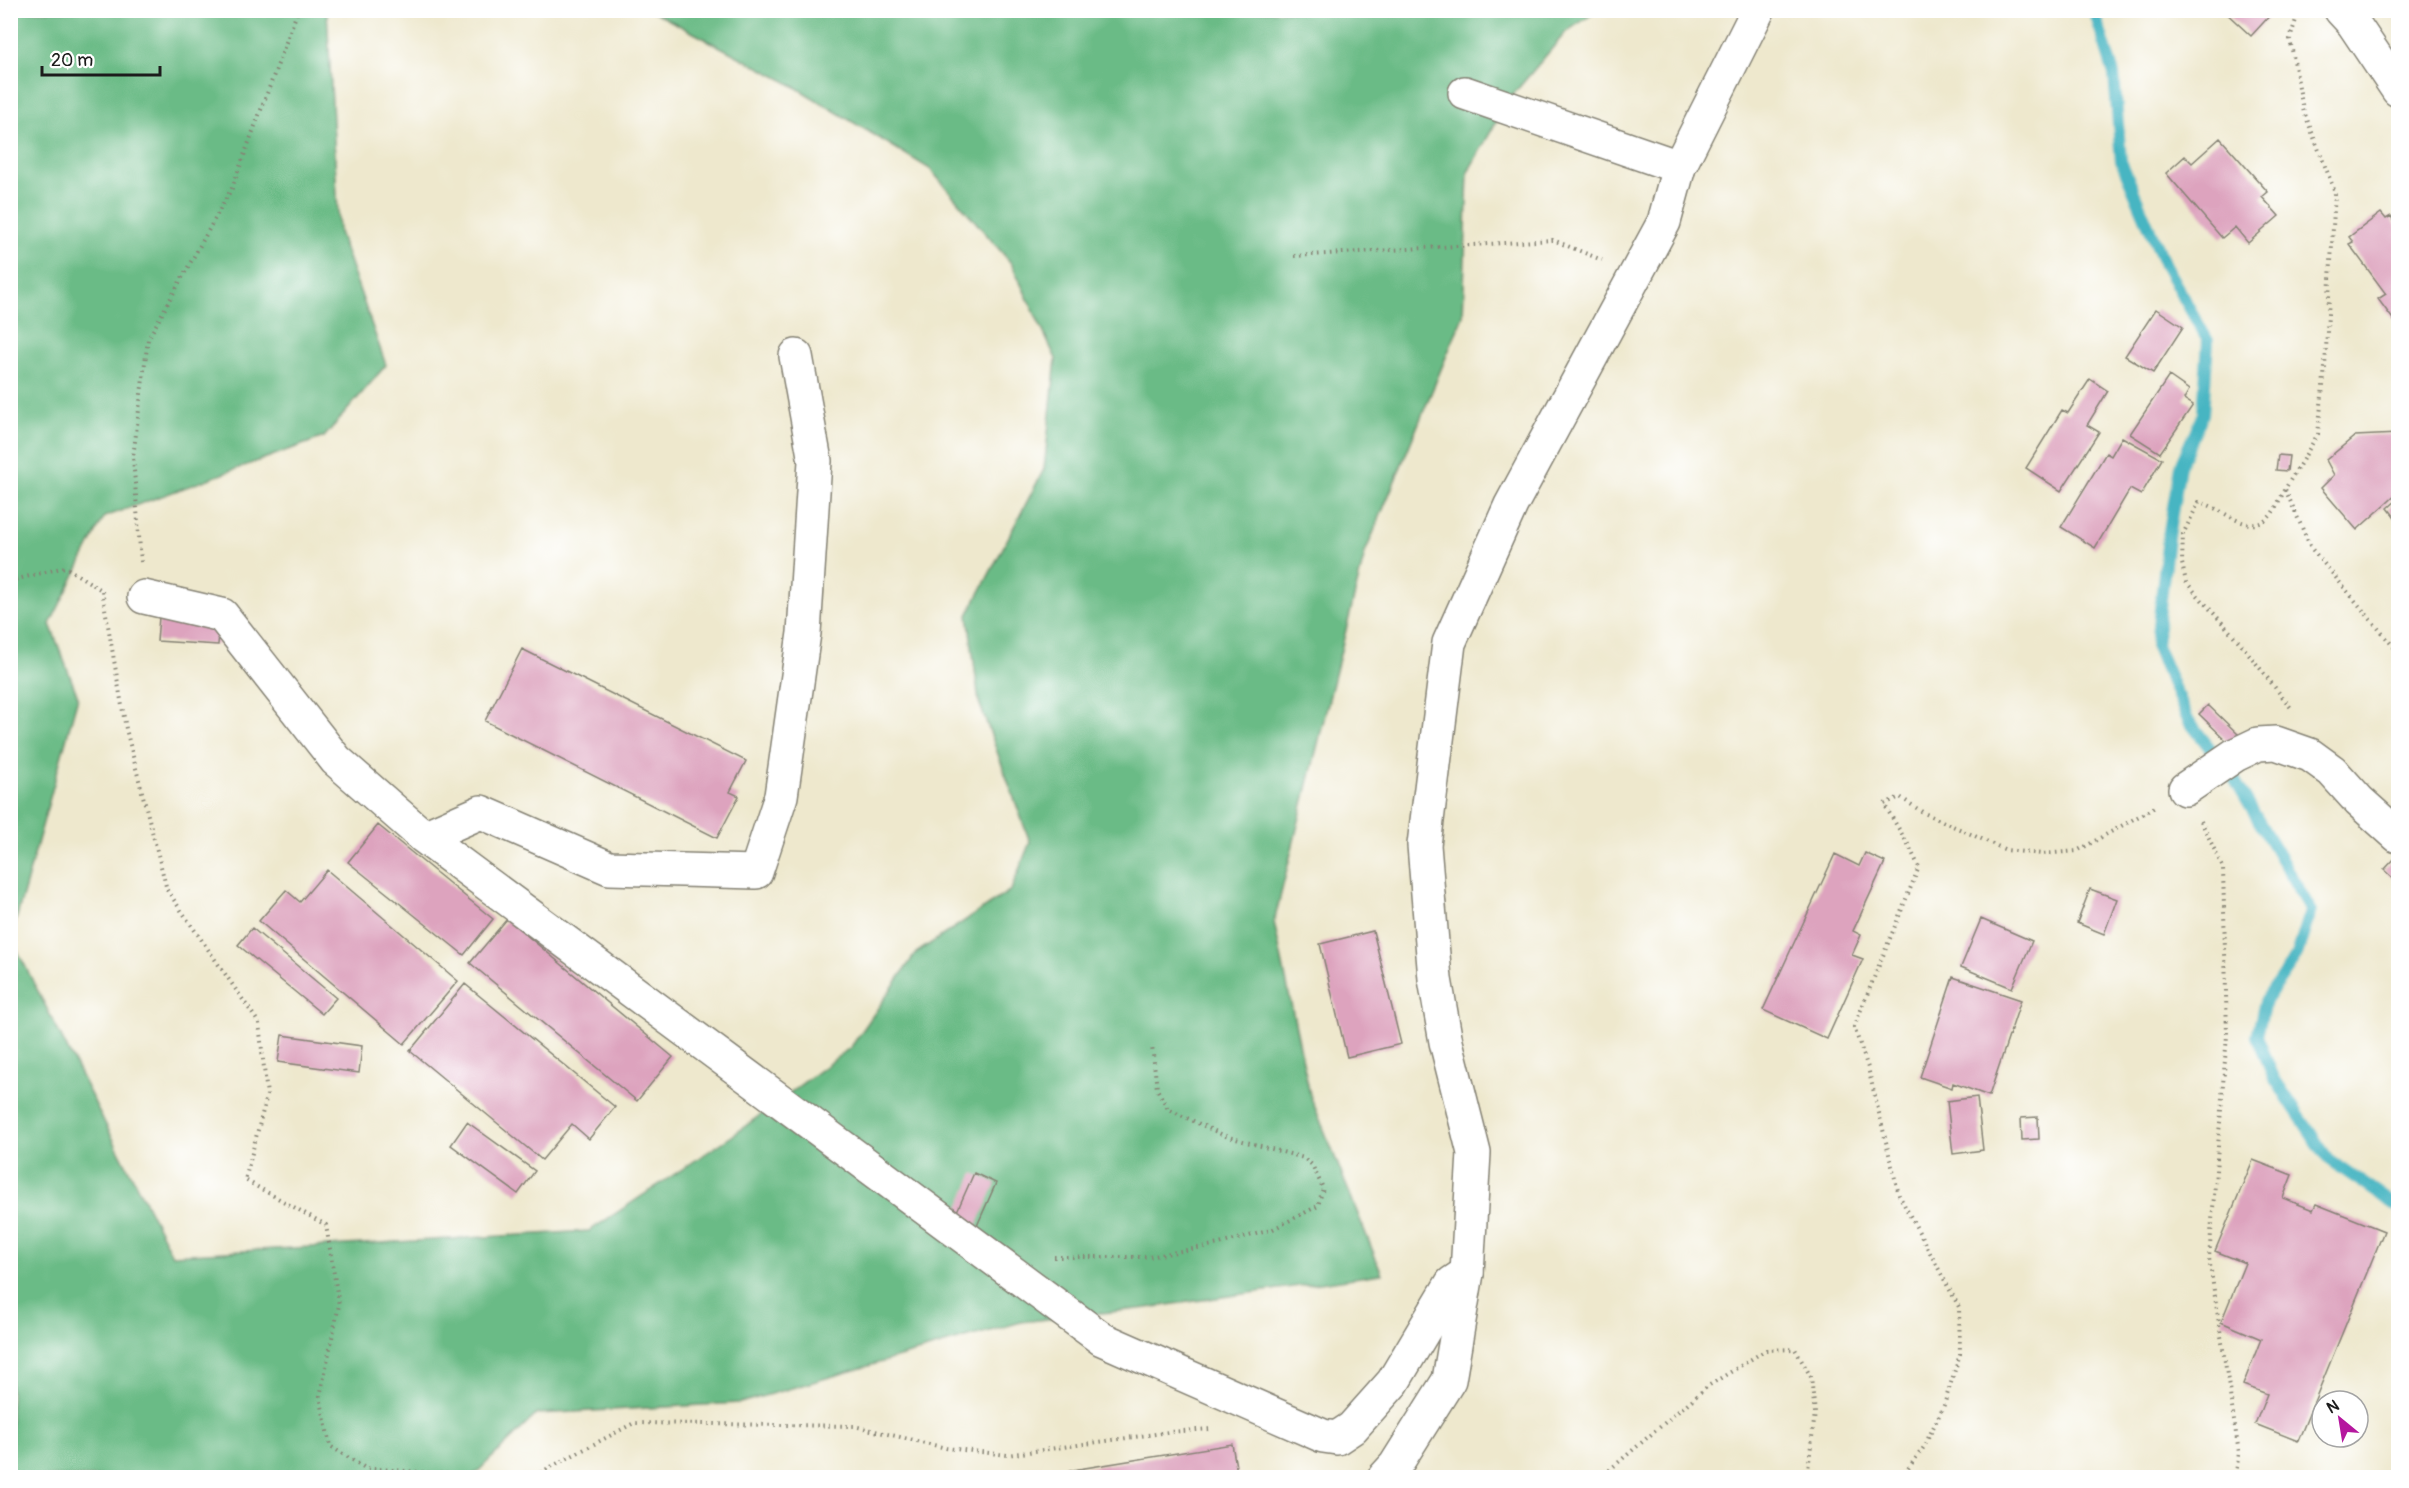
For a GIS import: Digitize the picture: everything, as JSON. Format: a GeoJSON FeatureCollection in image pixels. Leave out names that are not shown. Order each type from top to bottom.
{"type":"FeatureCollection","features":[{"type":"Feature","properties":{"kind":"street"},"geometry":{"type":"LineString","coordinates":[[1396,1474],[1449,1380],[1467,1273],[1474,1153],[1446,1042],[1435,979],[1424,845],[1449,643],[1511,505],[1664,222],[1679,167],[1758,10]]}},
{"type":"Feature","properties":{"kind":"street"},"geometry":{"type":"LineString","coordinates":[[2342,10],[2398,90]]}},
{"type":"Feature","properties":{"kind":"street"},"geometry":{"type":"LineString","coordinates":[[1464,93],[1679,167]]}},
{"type":"Feature","properties":{"kind":"street"},"geometry":{"type":"LineString","coordinates":[[424,837],[481,812],[609,868],[756,872],[781,796],[804,633],[815,461],[796,356]]}},
{"type":"Feature","properties":{"kind":"street"},"geometry":{"type":"LineString","coordinates":[[144,597],[222,615],[336,760],[424,837],[1102,1339],[1323,1436],[1337,1438],[1352,1428],[1393,1382],[1452,1283],[1467,1273]]}},
{"type":"Feature","properties":{"kind":"street"},"geometry":{"type":"LineString","coordinates":[[2197,781],[2235,755],[2258,744],[2276,743],[2310,755],[2332,771],[2359,801],[2398,836]]}},
{"type":"Feature","properties":{"kind":"path"},"geometry":{"type":"LineString","coordinates":[[10,581],[65,567],[102,591],[144,597],[133,457],[148,339],[232,188],[298,10]]}},
{"type":"Feature","properties":{"kind":"path"},"geometry":{"type":"LineString","coordinates":[[2296,717],[2241,644],[2186,582],[2182,563],[2183,534],[2199,502],[2211,504],[2246,525],[2258,525],[2270,516],[2318,434],[2325,367],[2335,192],[2303,109],[2290,39],[2299,10]]}},
{"type":"Feature","properties":{"kind":"path"},"geometry":{"type":"LineString","coordinates":[[1294,256],[1553,240],[1636,274]]}},
{"type":"Feature","properties":{"kind":"path"},"geometry":{"type":"LineString","coordinates":[[2285,489],[2311,548],[2398,652]]}},
{"type":"Feature","properties":{"kind":"path"},"geometry":{"type":"LineString","coordinates":[[102,591],[126,729],[167,890],[260,1023],[267,1095],[245,1179],[326,1225],[339,1305],[320,1396],[330,1446],[365,1468],[506,1478]]}},
{"type":"Feature","properties":{"kind":"path"},"geometry":{"type":"LineString","coordinates":[[1901,1478],[1924,1447],[1944,1405],[1960,1354],[1959,1307],[1899,1195],[1868,1068],[1854,1027],[1918,867],[1909,846],[1884,804],[1900,797],[1924,813],[2006,850],[2042,854],[2077,851],[2197,781],[2223,868],[2227,1035],[2209,1258],[2239,1453],[2235,1478]]}},
{"type":"Feature","properties":{"kind":"path"},"geometry":{"type":"LineString","coordinates":[[1015,1275],[1039,1259],[1149,1257],[1219,1244],[1271,1230],[1318,1206],[1323,1188],[1312,1165],[1304,1158],[1225,1136],[1168,1108],[1157,1089],[1152,1046]]}},
{"type":"Feature","properties":{"kind":"path"},"geometry":{"type":"LineString","coordinates":[[1600,1478],[1708,1386],[1766,1350],[1795,1349],[1811,1377],[1815,1413],[1807,1478]]}},
{"type":"Feature","properties":{"kind":"path"},"geometry":{"type":"LineString","coordinates":[[530,1478],[634,1423],[854,1426],[946,1448],[1006,1455],[1138,1436],[1215,1429]]}},
{"type":"Feature","properties":{"kind":"green space"},"geometry":{"type":"Polygon","coordinates":[[[10,11],[327,11],[339,232],[386,365],[324,437],[104,517],[50,624],[78,697],[11,938],[172,1255],[589,1231],[732,1136],[851,1047],[916,953],[1011,890],[1030,842],[979,702],[968,615],[1044,469],[1056,359],[1011,263],[930,169],[787,82],[652,11],[1597,11],[1566,32],[1510,98],[1468,172],[1463,316],[1365,553],[1274,922],[1310,1095],[1382,1274],[1147,1308],[1021,1322],[740,1403],[537,1414],[472,1477],[11,1477],[10,11]]]}},
{"type":"Feature","properties":{"kind":"building"},"geometry":{"type":"Polygon","coordinates":[[[2223,10],[2275,10],[2251,36],[2223,10]]]}},
{"type":"Feature","properties":{"kind":"building"},"geometry":{"type":"Polygon","coordinates":[[[2220,138],[2268,192],[2262,197],[2279,216],[2248,243],[2235,227],[2222,238],[2166,173],[2185,156],[2192,163],[2220,138]]]}},
{"type":"Feature","properties":{"kind":"building"},"geometry":{"type":"Polygon","coordinates":[[[2381,213],[2386,219],[2391,216],[2398,228],[2398,326],[2378,299],[2386,294],[2349,244],[2353,242],[2349,237],[2381,213]]]}},
{"type":"Feature","properties":{"kind":"building"},"geometry":{"type":"Polygon","coordinates":[[[2156,309],[2183,327],[2153,373],[2125,356],[2156,309]]]}},
{"type":"Feature","properties":{"kind":"building"},"geometry":{"type":"Polygon","coordinates":[[[2169,376],[2189,390],[2184,399],[2193,405],[2160,453],[2130,434],[2169,376]]]}},
{"type":"Feature","properties":{"kind":"building"},"geometry":{"type":"Polygon","coordinates":[[[2090,379],[2108,391],[2087,425],[2099,432],[2061,491],[2026,468],[2062,410],[2068,413],[2090,379]]]}},
{"type":"Feature","properties":{"kind":"building"},"geometry":{"type":"Polygon","coordinates":[[[2398,434],[2398,493],[2357,530],[2321,488],[2334,475],[2326,460],[2355,436],[2398,434]]]}},
{"type":"Feature","properties":{"kind":"building"},"geometry":{"type":"Polygon","coordinates":[[[2122,437],[2162,459],[2141,495],[2130,489],[2095,548],[2061,527],[2106,453],[2111,456],[2122,437]]]}},
{"type":"Feature","properties":{"kind":"building"},"geometry":{"type":"Polygon","coordinates":[[[2278,455],[2289,456],[2287,471],[2276,470],[2278,455]]]}},
{"type":"Feature","properties":{"kind":"building"},"geometry":{"type":"Polygon","coordinates":[[[2398,499],[2398,521],[2388,508],[2398,499]]]}},
{"type":"Feature","properties":{"kind":"building"},"geometry":{"type":"Polygon","coordinates":[[[159,617],[220,621],[218,645],[157,641],[159,617]]]}},
{"type":"Feature","properties":{"kind":"building"},"geometry":{"type":"Polygon","coordinates":[[[522,649],[746,761],[730,792],[739,796],[717,838],[485,721],[522,649]]]}},
{"type":"Feature","properties":{"kind":"building"},"geometry":{"type":"Polygon","coordinates":[[[2208,705],[2239,735],[2231,745],[2199,714],[2208,705]]]}},
{"type":"Feature","properties":{"kind":"building"},"geometry":{"type":"Polygon","coordinates":[[[378,825],[493,919],[464,955],[348,862],[378,825]]]}},
{"type":"Feature","properties":{"kind":"building"},"geometry":{"type":"Polygon","coordinates":[[[1865,853],[1885,862],[1853,931],[1861,935],[1852,955],[1863,959],[1827,1039],[1763,1010],[1835,854],[1859,866],[1865,853]]]}},
{"type":"Feature","properties":{"kind":"building"},"geometry":{"type":"Polygon","coordinates":[[[2397,856],[2398,858],[2398,883],[2384,870],[2397,856]]]}},
{"type":"Feature","properties":{"kind":"building"},"geometry":{"type":"Polygon","coordinates":[[[327,870],[458,981],[404,1044],[259,921],[286,890],[300,902],[327,870]]]}},
{"type":"Feature","properties":{"kind":"building"},"geometry":{"type":"Polygon","coordinates":[[[2090,889],[2117,899],[2104,934],[2077,923],[2090,889]]]}},
{"type":"Feature","properties":{"kind":"building"},"geometry":{"type":"Polygon","coordinates":[[[507,919],[673,1057],[637,1101],[470,963],[507,919]]]}},
{"type":"Feature","properties":{"kind":"building"},"geometry":{"type":"Polygon","coordinates":[[[1981,919],[2032,941],[2012,988],[1961,967],[1981,919]]]}},
{"type":"Feature","properties":{"kind":"building"},"geometry":{"type":"Polygon","coordinates":[[[252,928],[336,998],[322,1014],[238,945],[252,928]]]}},
{"type":"Feature","properties":{"kind":"building"},"geometry":{"type":"Polygon","coordinates":[[[1373,931],[1401,1044],[1347,1057],[1320,944],[1373,931]]]}},
{"type":"Feature","properties":{"kind":"building"},"geometry":{"type":"Polygon","coordinates":[[[1953,977],[2021,1000],[1989,1096],[1953,1083],[1952,1088],[1920,1077],[1953,977]]]}},
{"type":"Feature","properties":{"kind":"building"},"geometry":{"type":"Polygon","coordinates":[[[465,984],[615,1107],[589,1139],[572,1124],[542,1160],[410,1051],[465,984]]]}},
{"type":"Feature","properties":{"kind":"building"},"geometry":{"type":"Polygon","coordinates":[[[282,1035],[362,1046],[359,1073],[278,1062],[282,1035]]]}},
{"type":"Feature","properties":{"kind":"building"},"geometry":{"type":"Polygon","coordinates":[[[1977,1097],[1983,1150],[1953,1154],[1947,1101],[1977,1097]]]}},
{"type":"Feature","properties":{"kind":"building"},"geometry":{"type":"Polygon","coordinates":[[[2038,1117],[2039,1139],[2022,1140],[2021,1118],[2038,1117]]]}},
{"type":"Feature","properties":{"kind":"building"},"geometry":{"type":"Polygon","coordinates":[[[467,1122],[535,1171],[518,1194],[451,1145],[467,1122]]]}},
{"type":"Feature","properties":{"kind":"building"},"geometry":{"type":"Polygon","coordinates":[[[2253,1160],[2292,1175],[2283,1198],[2313,1210],[2316,1204],[2384,1231],[2319,1389],[2310,1389],[2310,1412],[2298,1441],[2255,1424],[2267,1394],[2243,1385],[2261,1339],[2221,1322],[2245,1263],[2215,1251],[2253,1160]]]}},
{"type":"Feature","properties":{"kind":"building"},"geometry":{"type":"Polygon","coordinates":[[[974,1173],[996,1183],[976,1228],[954,1218],[974,1173]]]}},
{"type":"Feature","properties":{"kind":"building"},"geometry":{"type":"Polygon","coordinates":[[[1232,1444],[1238,1478],[1036,1478],[1036,1476],[1232,1444]]]}},
{"type":"Feature","properties":{"kind":"waterway"},"geometry":{"type":"LineString","coordinates":[[2094,10],[2114,74],[2121,161],[2165,265],[2208,341],[2203,414],[2180,466],[2168,537],[2156,645],[2188,720],[2234,779],[2311,910],[2297,955],[2265,1001],[2257,1036],[2274,1078],[2328,1159],[2398,1207]]}}]}
